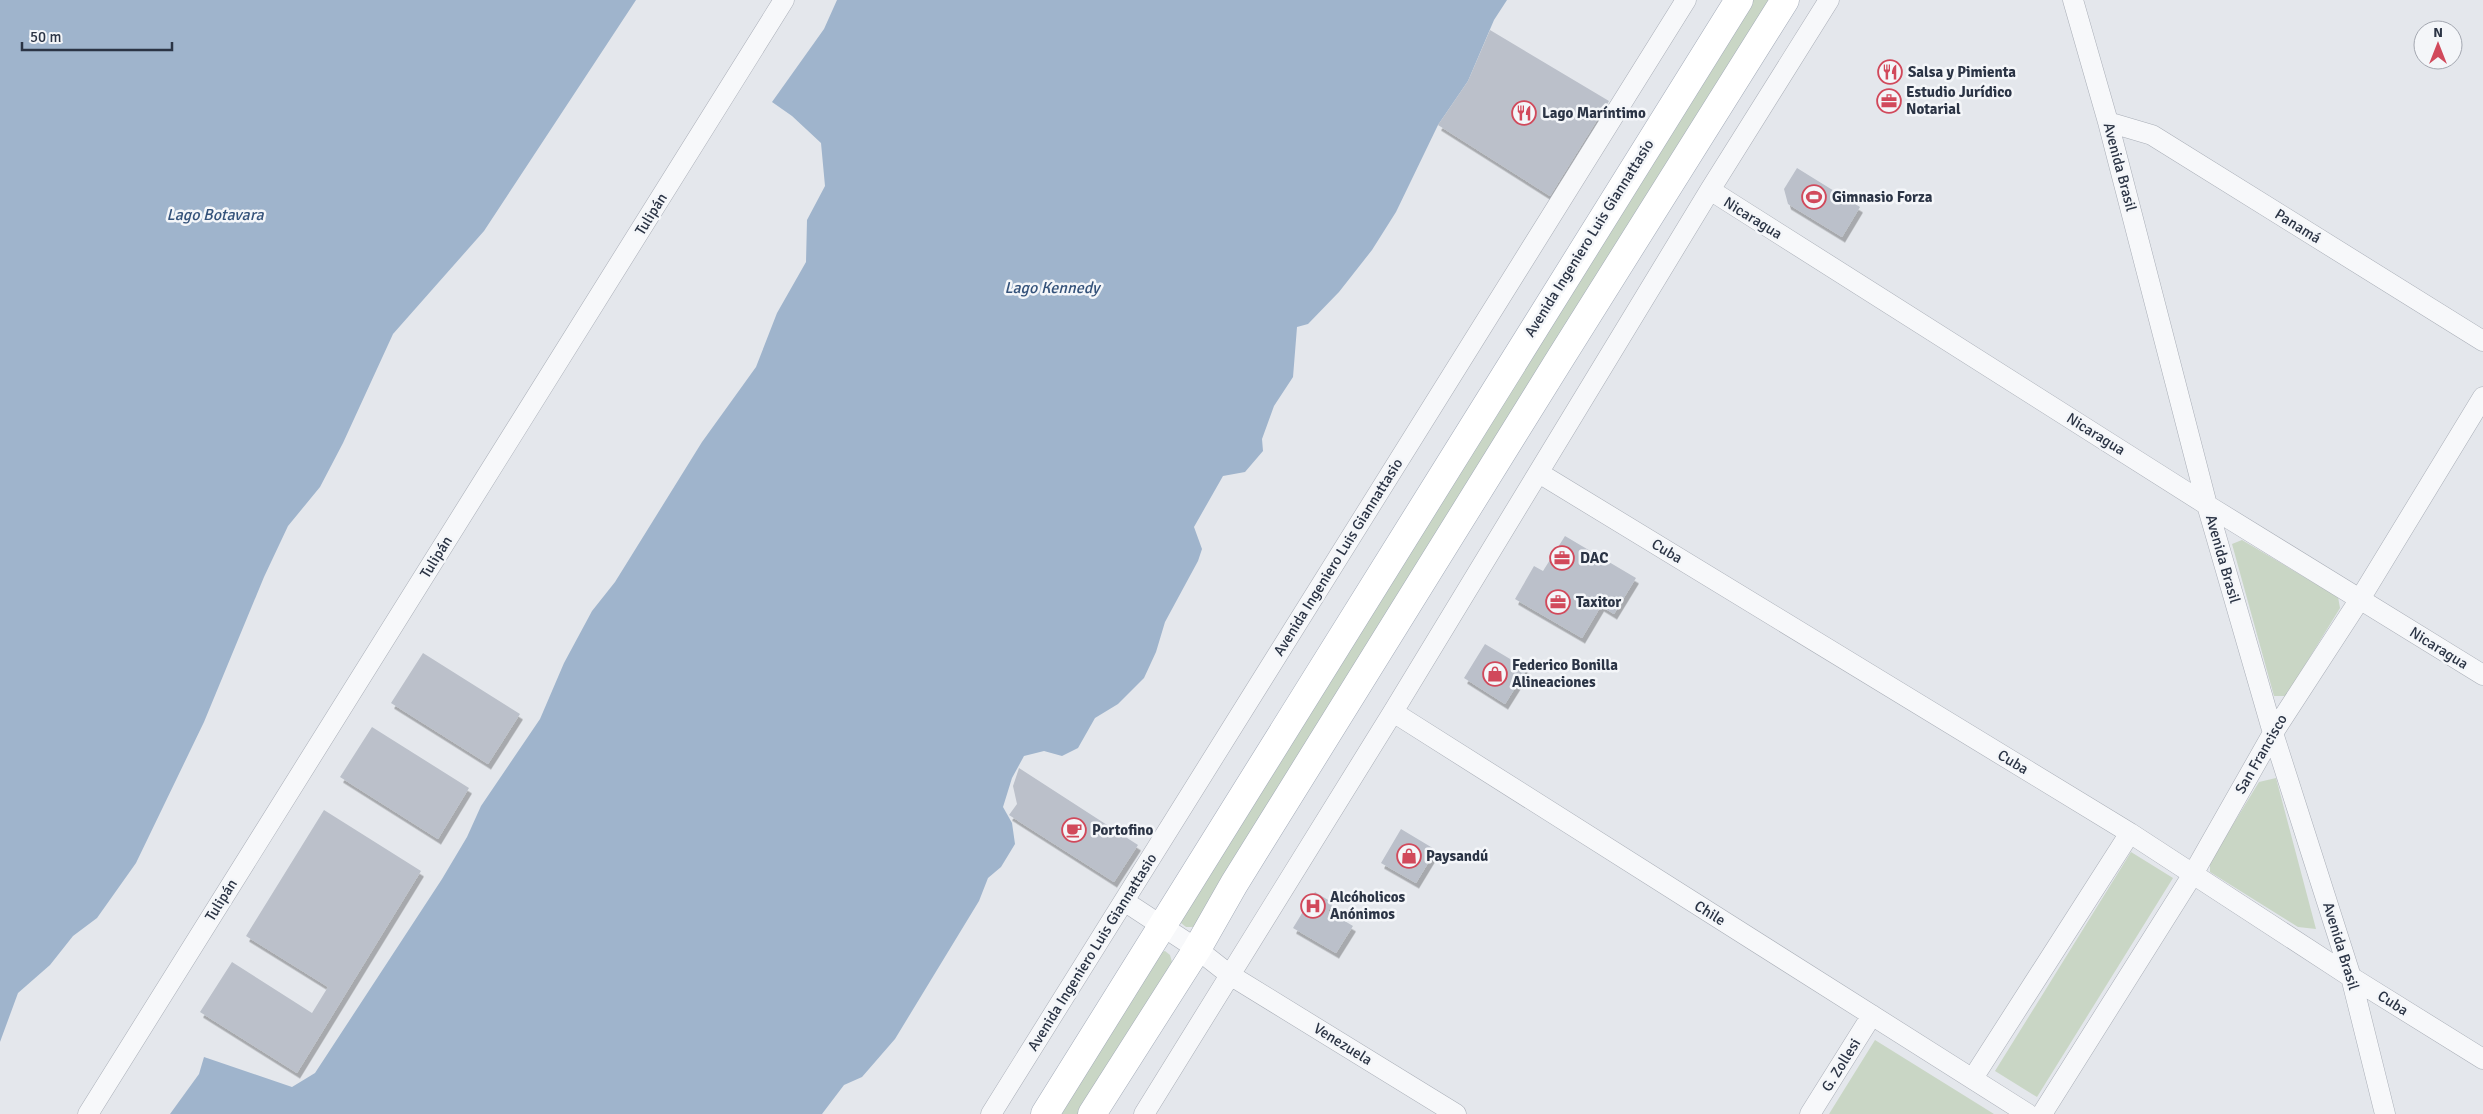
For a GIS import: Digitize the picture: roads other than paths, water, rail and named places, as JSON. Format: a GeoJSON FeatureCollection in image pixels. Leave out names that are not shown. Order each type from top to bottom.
{"type":"FeatureCollection","features":[{"type":"Feature","properties":{"kind":"main road","name":"Avenida Ingeniero Luis Giannattasio"},"geometry":{"type":"LineString","coordinates":[[1044,1114],[1739,0]]}},
{"type":"Feature","properties":{"kind":"main road"},"geometry":{"type":"LineString","coordinates":[[1092,1114],[1197,949],[1239,876],[1558,362],[1786,0]]}},
{"type":"Feature","properties":{"kind":"street","name":"Tulipán"},"geometry":{"type":"LineString","coordinates":[[88,1114],[784,0]]}},
{"type":"Feature","properties":{"kind":"street","name":"Avenida Ingeniero Luis Giannattasio"},"geometry":{"type":"LineString","coordinates":[[991,1114],[1686,0]]}},
{"type":"Feature","properties":{"kind":"street"},"geometry":{"type":"LineString","coordinates":[[1144,1114],[1393,712],[1710,190],[1829,0]]}},
{"type":"Feature","properties":{"kind":"street","name":"Avenida Brasil"},"geometry":{"type":"LineString","coordinates":[[2073,0],[2108,122],[2207,505],[2273,733],[2351,977],[2384,1114]]}},
{"type":"Feature","properties":{"kind":"street","name":"Panamá"},"geometry":{"type":"LineString","coordinates":[[2108,122],[2152,135],[2483,341]]}},
{"type":"Feature","properties":{"kind":"street","name":"Nicaragua"},"geometry":{"type":"LineString","coordinates":[[1710,190],[2207,505],[2483,675]]}},
{"type":"Feature","properties":{"kind":"street","name":"San Francisco"},"geometry":{"type":"LineString","coordinates":[[2042,1114],[2193,874],[2273,733],[2360,599],[2483,396]]}},
{"type":"Feature","properties":{"kind":"street","name":"Cuba"},"geometry":{"type":"LineString","coordinates":[[1539,473],[2130,833],[2351,977],[2483,1059]]}},
{"type":"Feature","properties":{"kind":"street","name":"Chile"},"geometry":{"type":"LineString","coordinates":[[1393,712],[2028,1114]]}},
{"type":"Feature","properties":{"kind":"street"},"geometry":{"type":"LineString","coordinates":[[1973,1078],[2130,833]]}},
{"type":"Feature","properties":{"kind":"street","name":"Venezuela"},"geometry":{"type":"LineString","coordinates":[[1124,901],[1197,949],[1230,974],[1456,1114]]}},
{"type":"Feature","properties":{"kind":"street","name":"G. Zollesi"},"geometry":{"type":"LineString","coordinates":[[1810,1114],[1872,1015]]}},
{"type":"Feature","properties":{"kind":"water","name":"Lago Botavara"},"geometry":{"type":"Polygon","coordinates":[[[0,0],[636,0],[484,231],[393,334],[343,443],[320,487],[288,526],[264,577],[204,722],[136,863],[97,918],[73,936],[50,965],[18,993],[0,1042],[0,0]]]}},
{"type":"Feature","properties":{"kind":"water","name":"Lago Kennedy"},"geometry":{"type":"Polygon","coordinates":[[[837,0],[1507,0],[1494,20],[1468,81],[1438,125],[1396,212],[1372,250],[1339,292],[1308,324],[1297,327],[1293,377],[1274,406],[1262,439],[1263,451],[1245,472],[1223,476],[1194,527],[1202,549],[1198,561],[1165,622],[1156,652],[1144,678],[1118,704],[1095,718],[1078,748],[1062,756],[1044,751],[1024,756],[1012,778],[1003,807],[1012,823],[1015,844],[1001,867],[988,878],[979,901],[895,1039],[862,1077],[844,1085],[822,1114],[170,1114],[199,1074],[204,1057],[292,1087],[315,1073],[442,879],[467,837],[481,806],[540,719],[564,663],[592,611],[615,582],[702,442],[756,367],[777,313],[806,262],[807,220],[825,186],[821,143],[792,116],[772,102],[824,29],[837,0]]]}},
{"type":"Feature","properties":{"kind":"place","name":"Salsa y Pimienta"},"geometry":{"type":"Point","coordinates":[1890,72]}},
{"type":"Feature","properties":{"kind":"place","name":"Estudio Jurídico Notarial"},"geometry":{"type":"Point","coordinates":[1889,101]}},
{"type":"Feature","properties":{"kind":"place","name":"Lago Maríntimo"},"geometry":{"type":"Point","coordinates":[1524,113]}},
{"type":"Feature","properties":{"kind":"place","name":"Gimnasio Forza"},"geometry":{"type":"Point","coordinates":[1814,197]}},
{"type":"Feature","properties":{"kind":"place","name":"DAC"},"geometry":{"type":"Point","coordinates":[1562,558]}},
{"type":"Feature","properties":{"kind":"place","name":"Taxitor"},"geometry":{"type":"Point","coordinates":[1558,602]}},
{"type":"Feature","properties":{"kind":"place","name":"Federico Bonilla Alineaciones"},"geometry":{"type":"Point","coordinates":[1495,674]}},
{"type":"Feature","properties":{"kind":"place","name":"Portofino"},"geometry":{"type":"Point","coordinates":[1074,830]}},
{"type":"Feature","properties":{"kind":"place","name":"Paysandú"},"geometry":{"type":"Point","coordinates":[1409,856]}},
{"type":"Feature","properties":{"kind":"place","name":"Alcóholicos Anónimos"},"geometry":{"type":"Point","coordinates":[1313,906]}}]}
